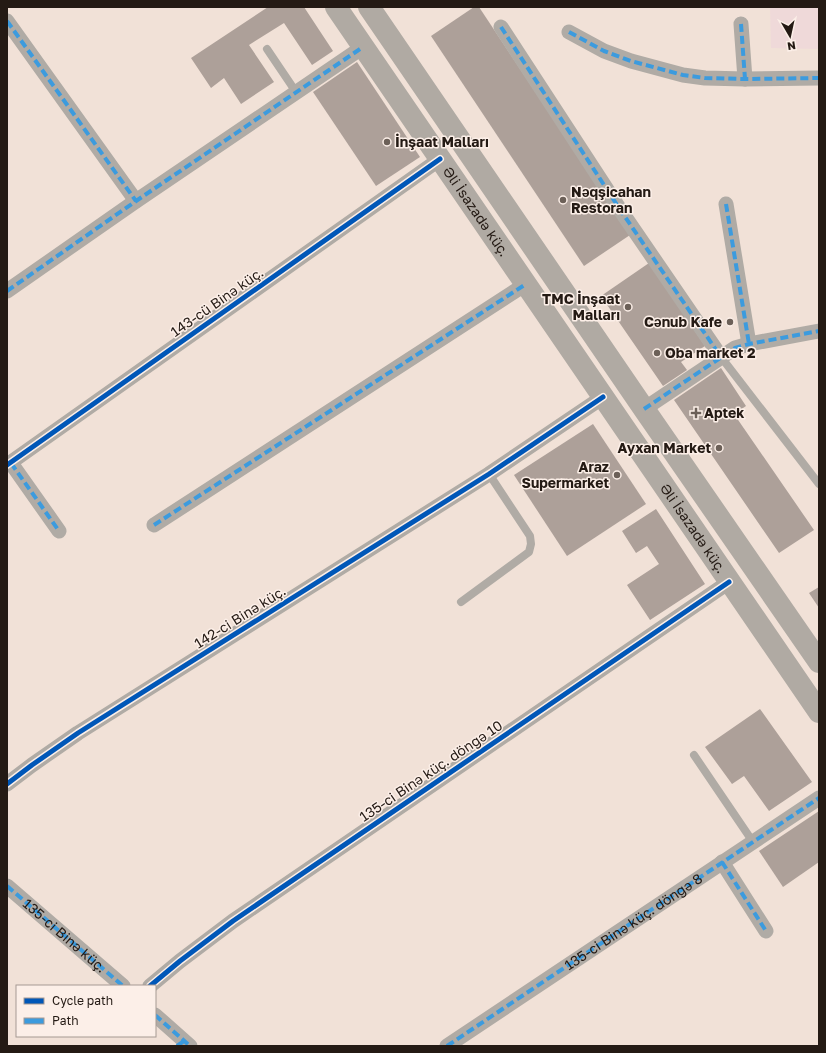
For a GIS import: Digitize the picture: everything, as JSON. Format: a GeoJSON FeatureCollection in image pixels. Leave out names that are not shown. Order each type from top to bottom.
{"type":"FeatureCollection","features":[{"type":"Feature","properties":{"kind":"main road","name":"Əli İsazadə küç."},"geometry":{"type":"LineString","coordinates":[[336,7],[819,712]]}},
{"type":"Feature","properties":{"kind":"main road","name":"Əli İsazadə küç."},"geometry":{"type":"LineString","coordinates":[[369,7],[819,662]]}},
{"type":"Feature","properties":{"kind":"main road"},"geometry":{"type":"LineString","coordinates":[[603,398],[626,382]]}},
{"type":"Feature","properties":{"kind":"main road"},"geometry":{"type":"LineString","coordinates":[[622,424],[644,409]]}},
{"type":"Feature","properties":{"kind":"street"},"geometry":{"type":"LineString","coordinates":[[7,21],[136,200]]}},
{"type":"Feature","properties":{"kind":"street"},"geometry":{"type":"LineString","coordinates":[[741,24],[744,79]]}},
{"type":"Feature","properties":{"kind":"street"},"geometry":{"type":"LineString","coordinates":[[501,27],[620,211],[721,357]]}},
{"type":"Feature","properties":{"kind":"street"},"geometry":{"type":"LineString","coordinates":[[569,32],[604,51],[631,61],[683,75],[705,78],[744,79],[819,78]]}},
{"type":"Feature","properties":{"kind":"street"},"geometry":{"type":"LineString","coordinates":[[7,291],[136,200],[363,47]]}},
{"type":"Feature","properties":{"kind":"street","name":"143-cü Binə küç."},"geometry":{"type":"LineString","coordinates":[[9,464],[440,159]]}},
{"type":"Feature","properties":{"kind":"street"},"geometry":{"type":"LineString","coordinates":[[726,204],[749,344]]}},
{"type":"Feature","properties":{"kind":"street"},"geometry":{"type":"LineString","coordinates":[[154,525],[526,284]]}},
{"type":"Feature","properties":{"kind":"street"},"geometry":{"type":"LineString","coordinates":[[644,409],[735,348],[819,331]]}},
{"type":"Feature","properties":{"kind":"street","name":"142-ci Binə küç."},"geometry":{"type":"LineString","coordinates":[[7,784],[78,733],[489,474],[603,398]]}},
{"type":"Feature","properties":{"kind":"street"},"geometry":{"type":"LineString","coordinates":[[9,464],[59,531]]}},
{"type":"Feature","properties":{"kind":"street","name":"135-ci Binə küç. döngə 10"},"geometry":{"type":"LineString","coordinates":[[151,985],[232,921],[729,582]]}},
{"type":"Feature","properties":{"kind":"street","name":"135-ci Binə küç. döngə 8"},"geometry":{"type":"LineString","coordinates":[[447,1046],[819,798]]}},
{"type":"Feature","properties":{"kind":"street"},"geometry":{"type":"LineString","coordinates":[[722,862],[766,931]]}},
{"type":"Feature","properties":{"kind":"street","name":"135-ci Binə küç."},"geometry":{"type":"LineString","coordinates":[[7,886],[121,985]]}},
{"type":"Feature","properties":{"kind":"street"},"geometry":{"type":"LineString","coordinates":[[156,1016],[183,1044]]}},
{"type":"Feature","properties":{"kind":"lane"},"geometry":{"type":"LineString","coordinates":[[267,49],[296,92]]}},
{"type":"Feature","properties":{"kind":"lane"},"geometry":{"type":"LineString","coordinates":[[721,357],[819,484]]}},
{"type":"Feature","properties":{"kind":"lane"},"geometry":{"type":"LineString","coordinates":[[462,602],[529,552],[531,544],[530,536],[489,474]]}},
{"type":"Feature","properties":{"kind":"lane"},"geometry":{"type":"LineString","coordinates":[[694,755],[753,842]]}},
{"type":"Feature","properties":{"kind":"shaded area"},"geometry":{"type":"Polygon","coordinates":[[[770,7],[819,7],[819,49],[771,48],[770,7]]]}},
{"type":"Feature","properties":{"kind":"building"},"geometry":{"type":"Polygon","coordinates":[[[268,7],[304,7],[333,51],[312,65],[284,23],[249,45],[274,82],[241,104],[224,78],[211,88],[191,58],[268,7]]]}},
{"type":"Feature","properties":{"kind":"building"},"geometry":{"type":"Polygon","coordinates":[[[474,7],[479,7],[630,235],[584,266],[431,36],[474,7]]]}},
{"type":"Feature","properties":{"kind":"building"},"geometry":{"type":"Polygon","coordinates":[[[357,62],[420,157],[376,186],[313,92],[357,62]]]}},
{"type":"Feature","properties":{"kind":"building"},"geometry":{"type":"Polygon","coordinates":[[[649,263],[705,346],[681,362],[687,370],[663,386],[601,296],[649,263]]]}},
{"type":"Feature","properties":{"kind":"building"},"geometry":{"type":"Polygon","coordinates":[[[721,368],[746,406],[734,414],[814,530],[779,553],[674,400],[721,368]]]}},
{"type":"Feature","properties":{"kind":"building"},"geometry":{"type":"Polygon","coordinates":[[[593,424],[646,504],[567,556],[514,475],[593,424]]]}},
{"type":"Feature","properties":{"kind":"building"},"geometry":{"type":"Polygon","coordinates":[[[656,509],[705,584],[650,620],[627,585],[659,564],[647,546],[636,553],[622,531],[656,509]]]}},
{"type":"Feature","properties":{"kind":"building"},"geometry":{"type":"Polygon","coordinates":[[[819,587],[819,608],[809,593],[819,587]]]}},
{"type":"Feature","properties":{"kind":"building"},"geometry":{"type":"Polygon","coordinates":[[[760,709],[812,782],[769,811],[744,776],[732,784],[705,747],[760,709]]]}},
{"type":"Feature","properties":{"kind":"building"},"geometry":{"type":"Polygon","coordinates":[[[819,811],[819,862],[783,887],[759,851],[819,811]]]}},
{"type":"Feature","properties":{"kind":"marked path"},"geometry":{"type":"LineString","coordinates":[[7,21],[136,201]]}},
{"type":"Feature","properties":{"kind":"marked path"},"geometry":{"type":"LineString","coordinates":[[741,24],[745,79]]}},
{"type":"Feature","properties":{"kind":"marked path"},"geometry":{"type":"LineString","coordinates":[[501,27],[621,211],[721,357]]}},
{"type":"Feature","properties":{"kind":"marked path"},"geometry":{"type":"LineString","coordinates":[[569,32],[604,51],[631,61],[683,75],[705,78],[745,79],[819,78]]}},
{"type":"Feature","properties":{"kind":"marked path"},"geometry":{"type":"LineString","coordinates":[[7,291],[136,201],[363,47]]}},
{"type":"Feature","properties":{"kind":"marked path"},"geometry":{"type":"LineString","coordinates":[[726,204],[749,344]]}},
{"type":"Feature","properties":{"kind":"marked path"},"geometry":{"type":"LineString","coordinates":[[154,525],[526,284]]}},
{"type":"Feature","properties":{"kind":"marked path"},"geometry":{"type":"LineString","coordinates":[[644,409],[735,348],[819,331]]}},
{"type":"Feature","properties":{"kind":"marked path"},"geometry":{"type":"LineString","coordinates":[[11,463],[59,531]]}},
{"type":"Feature","properties":{"kind":"marked path"},"geometry":{"type":"LineString","coordinates":[[447,1046],[819,798]]}},
{"type":"Feature","properties":{"kind":"marked path"},"geometry":{"type":"LineString","coordinates":[[722,862],[766,931]]}},
{"type":"Feature","properties":{"kind":"marked path"},"geometry":{"type":"LineString","coordinates":[[7,886],[122,985]]}},
{"type":"Feature","properties":{"kind":"marked path"},"geometry":{"type":"LineString","coordinates":[[156,1016],[190,1046]]}},
{"type":"Feature","properties":{"kind":"marked path"},"geometry":{"type":"LineString","coordinates":[[177,1046],[184,1041]]}},
{"type":"Feature","properties":{"kind":"cycle path"},"geometry":{"type":"LineString","coordinates":[[7,465],[440,159]]}},
{"type":"Feature","properties":{"kind":"cycle path"},"geometry":{"type":"LineString","coordinates":[[7,784],[78,733],[489,474],[603,397]]}},
{"type":"Feature","properties":{"kind":"cycle path"},"geometry":{"type":"LineString","coordinates":[[151,985],[233,921],[729,582]]}},
{"type":"Feature","properties":{"kind":"place","name":"İnşaat Malları"},"geometry":{"type":"Point","coordinates":[387,142]}},
{"type":"Feature","properties":{"kind":"place","name":"Nəqşicahan Restoran"},"geometry":{"type":"Point","coordinates":[563,200]}},
{"type":"Feature","properties":{"kind":"place","name":"TMC İnşaat Malları"},"geometry":{"type":"Point","coordinates":[628,307]}},
{"type":"Feature","properties":{"kind":"place","name":"Cənub Kafe"},"geometry":{"type":"Point","coordinates":[730,322]}},
{"type":"Feature","properties":{"kind":"place","name":"Oba market 2"},"geometry":{"type":"Point","coordinates":[657,353]}},
{"type":"Feature","properties":{"kind":"place","name":"Aptek"},"geometry":{"type":"Point","coordinates":[696,413]}},
{"type":"Feature","properties":{"kind":"place","name":"Ayxan Market"},"geometry":{"type":"Point","coordinates":[719,448]}},
{"type":"Feature","properties":{"kind":"place","name":"Araz Supermarket"},"geometry":{"type":"Point","coordinates":[617,475]}}]}
